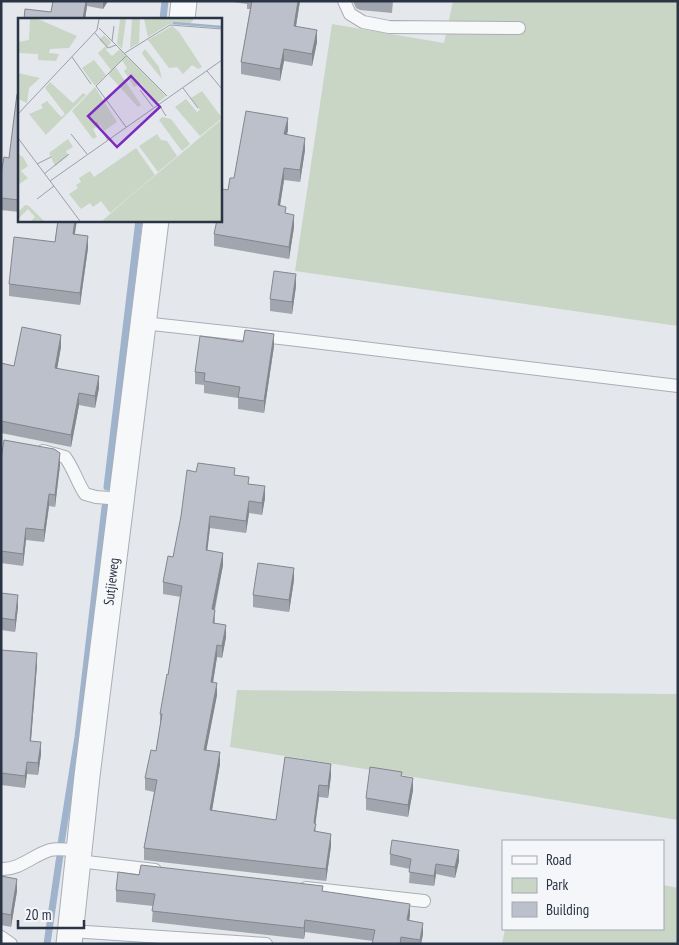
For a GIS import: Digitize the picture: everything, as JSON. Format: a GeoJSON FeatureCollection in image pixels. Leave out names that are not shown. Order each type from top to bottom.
{"type":"FeatureCollection","features":[{"type":"Feature","properties":{"kind":"street"},"geometry":{"type":"LineString","coordinates":[[182,18],[184,1]]}},
{"type":"Feature","properties":{"kind":"street","name":"Sutjieweg"},"geometry":{"type":"LineString","coordinates":[[70,937],[156,221]]}},
{"type":"Feature","properties":{"kind":"lane"},"geometry":{"type":"LineString","coordinates":[[344,1],[350,14],[363,22],[389,27],[519,28]]}},
{"type":"Feature","properties":{"kind":"lane"},"geometry":{"type":"LineString","coordinates":[[143,323],[678,386]]}},
{"type":"Feature","properties":{"kind":"lane"},"geometry":{"type":"LineString","coordinates":[[29,448],[66,457],[85,494],[122,499]]}},
{"type":"Feature","properties":{"kind":"lane"},"geometry":{"type":"LineString","coordinates":[[1,869],[6,870],[23,865],[52,849],[79,856],[167,871]]}},
{"type":"Feature","properties":{"kind":"lane"},"geometry":{"type":"LineString","coordinates":[[296,886],[424,901]]}},
{"type":"Feature","properties":{"kind":"lane"},"geometry":{"type":"LineString","coordinates":[[1,936],[11,944]]}},
{"type":"Feature","properties":{"kind":"lane"},"geometry":{"type":"LineString","coordinates":[[70,937],[266,944]]}},
{"type":"Feature","properties":{"kind":"green space"},"geometry":{"type":"Polygon","coordinates":[[[453,1],[678,1],[678,326],[295,271],[332,24],[444,43],[453,1]]]}},
{"type":"Feature","properties":{"kind":"green space"},"geometry":{"type":"Polygon","coordinates":[[[237,690],[678,694],[678,820],[230,747],[237,690]]]}},
{"type":"Feature","properties":{"kind":"green space"},"geometry":{"type":"Polygon","coordinates":[[[664,885],[678,888],[678,944],[502,944],[505,930],[664,930],[664,885]]]}},
{"type":"Feature","properties":{"kind":"building"},"geometry":{"type":"Polygon","coordinates":[[[53,1],[86,1],[83,18],[24,18],[25,9],[51,12],[53,1]]]}},
{"type":"Feature","properties":{"kind":"building"},"geometry":{"type":"Polygon","coordinates":[[[252,1],[298,1],[294,26],[317,30],[312,54],[284,49],[280,69],[241,62],[252,1]]]}},
{"type":"Feature","properties":{"kind":"building"},"geometry":{"type":"Polygon","coordinates":[[[17,94],[18,200],[1,198],[1,174],[4,157],[9,158],[17,94]]]}},
{"type":"Feature","properties":{"kind":"building"},"geometry":{"type":"Polygon","coordinates":[[[246,111],[288,118],[284,134],[305,138],[300,170],[284,168],[278,205],[286,207],[285,213],[294,215],[289,247],[214,234],[217,221],[221,221],[222,189],[228,190],[230,178],[234,178],[246,111]]]}},
{"type":"Feature","properties":{"kind":"building"},"geometry":{"type":"Polygon","coordinates":[[[58,221],[75,221],[73,234],[88,236],[80,293],[9,284],[14,237],[55,242],[58,221]]]}},
{"type":"Feature","properties":{"kind":"building"},"geometry":{"type":"Polygon","coordinates":[[[274,271],[296,274],[292,302],[270,299],[274,271]]]}},
{"type":"Feature","properties":{"kind":"building"},"geometry":{"type":"Polygon","coordinates":[[[22,327],[61,335],[55,368],[99,376],[95,396],[79,393],[71,435],[1,421],[1,363],[14,366],[22,327]]]}},
{"type":"Feature","properties":{"kind":"building"},"geometry":{"type":"Polygon","coordinates":[[[245,330],[274,334],[264,401],[238,397],[240,387],[204,381],[205,373],[195,372],[200,336],[243,342],[245,330]]]}},
{"type":"Feature","properties":{"kind":"building"},"geometry":{"type":"Polygon","coordinates":[[[4,440],[54,449],[60,453],[55,495],[49,494],[44,530],[26,528],[23,554],[1,551],[1,459],[4,440]]]}},
{"type":"Feature","properties":{"kind":"building"},"geometry":{"type":"Polygon","coordinates":[[[198,463],[235,468],[234,475],[249,477],[248,484],[265,486],[262,503],[249,501],[246,521],[210,516],[206,550],[223,553],[212,609],[215,610],[213,623],[226,625],[222,646],[217,645],[211,682],[217,683],[204,750],[220,752],[210,810],[276,820],[285,757],[331,764],[328,786],[319,785],[314,823],[316,824],[314,831],[331,834],[326,869],[144,848],[157,780],[145,778],[151,750],[156,751],[162,714],[160,714],[182,586],[163,582],[168,556],[173,557],[187,470],[196,472],[198,463]]]}},
{"type":"Feature","properties":{"kind":"building"},"geometry":{"type":"Polygon","coordinates":[[[258,563],[294,568],[289,600],[253,595],[258,563]]]}},
{"type":"Feature","properties":{"kind":"building"},"geometry":{"type":"Polygon","coordinates":[[[1,593],[18,595],[15,620],[1,618],[1,593]]]}},
{"type":"Feature","properties":{"kind":"building"},"geometry":{"type":"Polygon","coordinates":[[[1,650],[37,653],[30,741],[41,742],[38,763],[27,762],[25,776],[1,773],[1,650]]]}},
{"type":"Feature","properties":{"kind":"building"},"geometry":{"type":"Polygon","coordinates":[[[370,767],[402,772],[401,776],[413,778],[408,805],[366,798],[370,767]]]}},
{"type":"Feature","properties":{"kind":"building"},"geometry":{"type":"Polygon","coordinates":[[[392,840],[459,850],[455,867],[436,864],[434,876],[409,872],[411,859],[390,854],[392,840]]]}},
{"type":"Feature","properties":{"kind":"building"},"geometry":{"type":"Polygon","coordinates":[[[141,865],[323,886],[322,891],[410,904],[407,920],[423,923],[420,940],[401,937],[400,944],[372,944],[375,930],[305,920],[304,928],[152,911],[155,894],[116,890],[118,872],[139,875],[141,865]]]}},
{"type":"Feature","properties":{"kind":"building"},"geometry":{"type":"Polygon","coordinates":[[[1,876],[17,879],[11,915],[1,913],[1,876]]]}},
{"type":"Feature","properties":{"kind":"waterway"},"geometry":{"type":"LineString","coordinates":[[163,18],[165,1]]}},
{"type":"Feature","properties":{"kind":"waterway"},"geometry":{"type":"LineString","coordinates":[[107,487],[139,221]]}},
{"type":"Feature","properties":{"kind":"waterway"},"geometry":{"type":"LineString","coordinates":[[61,844],[78,737],[105,507]]}},
{"type":"Feature","properties":{"kind":"waterway"},"geometry":{"type":"LineString","coordinates":[[47,944],[60,855]]}}]}
